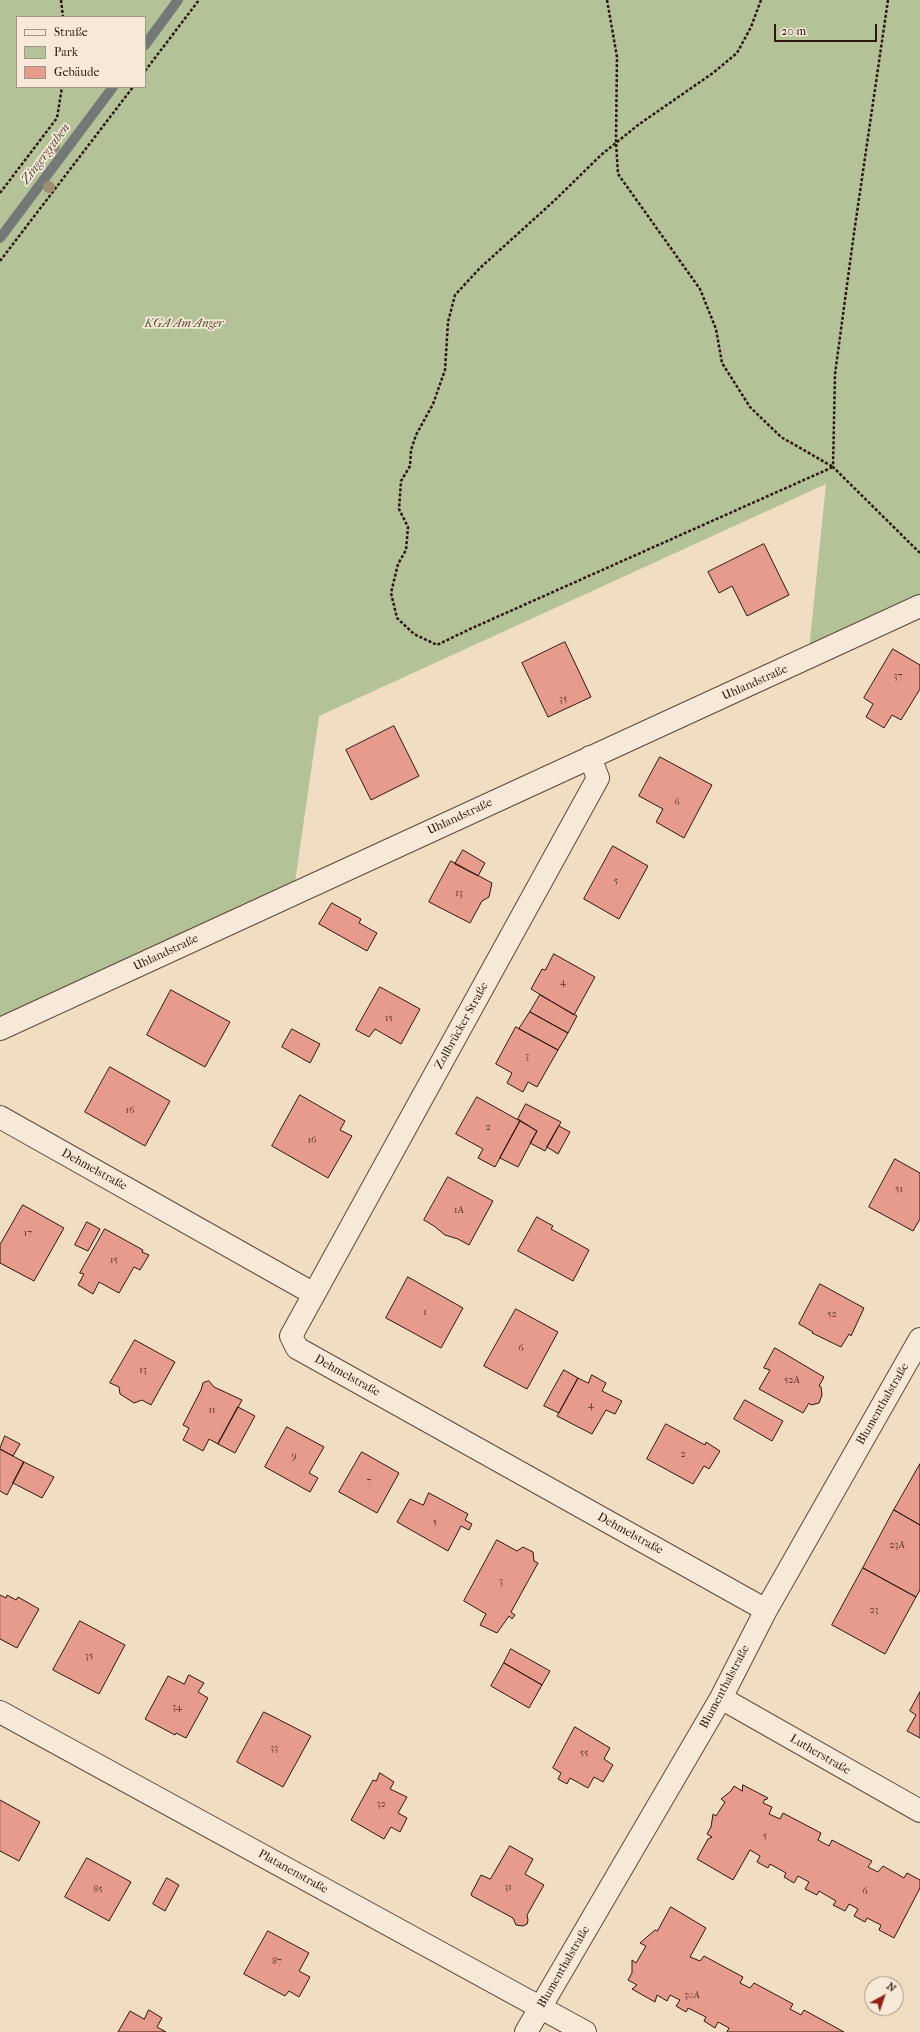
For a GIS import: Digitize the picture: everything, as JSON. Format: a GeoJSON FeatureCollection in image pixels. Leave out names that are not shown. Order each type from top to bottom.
{"type":"FeatureCollection","features":[{"type":"Feature","properties":{"kind":"street","name":"Uhlandstraße"},"geometry":{"type":"LineString","coordinates":[[0,1029],[920,606]]}},
{"type":"Feature","properties":{"kind":"street","name":"Zollbrücker Straße"},"geometry":{"type":"LineString","coordinates":[[314,1294],[598,778],[590,757]]}},
{"type":"Feature","properties":{"kind":"street","name":"Dehmelstraße"},"geometry":{"type":"LineString","coordinates":[[0,1117],[314,1294],[291,1336],[297,1348],[766,1610]]}},
{"type":"Feature","properties":{"kind":"street","name":"Blumenthalstraße"},"geometry":{"type":"LineString","coordinates":[[526,2032],[720,1698],[766,1610],[920,1338]]}},
{"type":"Feature","properties":{"kind":"street","name":"Lutherstraße"},"geometry":{"type":"LineString","coordinates":[[720,1698],[920,1811]]}},
{"type":"Feature","properties":{"kind":"street","name":"Platanenstraße"},"geometry":{"type":"LineString","coordinates":[[0,1712],[585,2032]]}},
{"type":"Feature","properties":{"kind":"path"},"geometry":{"type":"LineString","coordinates":[[61,0],[63,16]]}},
{"type":"Feature","properties":{"kind":"path"},"geometry":{"type":"LineString","coordinates":[[146,70],[199,0]]}},
{"type":"Feature","properties":{"kind":"path"},"geometry":{"type":"LineString","coordinates":[[607,0],[617,57],[616,142],[618,174],[700,289],[716,329],[722,363],[750,407],[781,437],[833,468],[920,553]]}},
{"type":"Feature","properties":{"kind":"path"},"geometry":{"type":"LineString","coordinates":[[761,0],[751,27],[737,53],[713,73],[677,96],[616,142],[480,268],[455,295],[448,322],[445,370],[433,404],[416,435],[411,450],[410,466],[401,482],[399,509],[408,527],[406,550],[398,564],[391,593],[397,618],[414,634],[437,645],[833,468]]}},
{"type":"Feature","properties":{"kind":"path"},"geometry":{"type":"LineString","coordinates":[[833,468],[835,374],[888,0]]}},
{"type":"Feature","properties":{"kind":"path"},"geometry":{"type":"LineString","coordinates":[[0,193],[57,118],[62,88]]}},
{"type":"Feature","properties":{"kind":"path"},"geometry":{"type":"LineString","coordinates":[[0,262],[132,88]]}},
{"type":"Feature","properties":{"kind":"green space","name":"KGA Am Anger"},"geometry":{"type":"Polygon","coordinates":[[[0,0],[920,0],[920,594],[809,650],[826,484],[319,716],[295,882],[0,1018],[0,0]]]}},
{"type":"Feature","properties":{"kind":"building"},"geometry":{"type":"Polygon","coordinates":[[[764,544],[789,595],[747,616],[732,586],[719,593],[708,572],[764,544]]]}},
{"type":"Feature","properties":{"kind":"building"},"geometry":{"type":"Polygon","coordinates":[[[565,642],[591,697],[548,717],[522,663],[565,642]]]}},
{"type":"Feature","properties":{"kind":"building"},"geometry":{"type":"Polygon","coordinates":[[[893,649],[920,665],[920,689],[901,720],[892,715],[884,728],[866,717],[873,704],[864,698],[893,649]]]}},
{"type":"Feature","properties":{"kind":"building"},"geometry":{"type":"Polygon","coordinates":[[[394,726],[419,776],[371,800],[346,750],[394,726]]]}},
{"type":"Feature","properties":{"kind":"building"},"geometry":{"type":"Polygon","coordinates":[[[660,757],[712,785],[684,838],[656,822],[663,809],[639,796],[660,757]]]}},
{"type":"Feature","properties":{"kind":"building"},"geometry":{"type":"Polygon","coordinates":[[[613,846],[648,866],[619,919],[584,899],[613,846]]]}},
{"type":"Feature","properties":{"kind":"building"},"geometry":{"type":"Polygon","coordinates":[[[463,850],[485,863],[478,876],[455,864],[463,850]]]}},
{"type":"Feature","properties":{"kind":"building"},"geometry":{"type":"Polygon","coordinates":[[[451,861],[492,883],[489,897],[482,901],[470,923],[429,902],[451,861]]]}},
{"type":"Feature","properties":{"kind":"building"},"geometry":{"type":"Polygon","coordinates":[[[332,903],[361,919],[359,923],[377,933],[367,951],[319,924],[332,903]]]}},
{"type":"Feature","properties":{"kind":"building"},"geometry":{"type":"Polygon","coordinates":[[[554,954],[595,977],[574,1015],[531,989],[542,969],[545,970],[554,954]]]}},
{"type":"Feature","properties":{"kind":"building"},"geometry":{"type":"Polygon","coordinates":[[[380,987],[420,1009],[401,1044],[375,1029],[369,1037],[356,1030],[380,987]]]}},
{"type":"Feature","properties":{"kind":"building"},"geometry":{"type":"Polygon","coordinates":[[[171,990],[230,1022],[205,1067],[147,1035],[171,990]]]}},
{"type":"Feature","properties":{"kind":"building"},"geometry":{"type":"Polygon","coordinates":[[[540,995],[577,1016],[568,1033],[530,1012],[540,995]]]}},
{"type":"Feature","properties":{"kind":"building"},"geometry":{"type":"Polygon","coordinates":[[[530,1012],[568,1033],[558,1050],[519,1029],[530,1012]]]}},
{"type":"Feature","properties":{"kind":"building"},"geometry":{"type":"Polygon","coordinates":[[[516,1027],[558,1050],[537,1087],[528,1082],[523,1092],[507,1083],[512,1073],[496,1064],[516,1027]]]}},
{"type":"Feature","properties":{"kind":"building"},"geometry":{"type":"Polygon","coordinates":[[[292,1029],[320,1044],[310,1063],[282,1047],[292,1029]]]}},
{"type":"Feature","properties":{"kind":"building"},"geometry":{"type":"Polygon","coordinates":[[[110,1067],[170,1101],[145,1146],[85,1112],[110,1067]]]}},
{"type":"Feature","properties":{"kind":"building"},"geometry":{"type":"Polygon","coordinates":[[[300,1095],[345,1121],[340,1130],[352,1136],[328,1178],[272,1146],[300,1095]]]}},
{"type":"Feature","properties":{"kind":"building"},"geometry":{"type":"Polygon","coordinates":[[[477,1097],[520,1121],[495,1167],[478,1158],[483,1149],[456,1134],[477,1097]]]}},
{"type":"Feature","properties":{"kind":"building"},"geometry":{"type":"Polygon","coordinates":[[[526,1104],[561,1122],[545,1151],[530,1143],[537,1131],[518,1119],[526,1104]]]}},
{"type":"Feature","properties":{"kind":"building"},"geometry":{"type":"Polygon","coordinates":[[[520,1121],[537,1131],[518,1167],[500,1158],[520,1121]]]}},
{"type":"Feature","properties":{"kind":"building"},"geometry":{"type":"Polygon","coordinates":[[[559,1126],[570,1132],[558,1154],[547,1147],[559,1126]]]}},
{"type":"Feature","properties":{"kind":"building"},"geometry":{"type":"Polygon","coordinates":[[[895,1159],[920,1173],[920,1219],[913,1231],[869,1207],[895,1159]]]}},
{"type":"Feature","properties":{"kind":"building"},"geometry":{"type":"Polygon","coordinates":[[[448,1177],[493,1201],[469,1245],[458,1239],[445,1235],[424,1220],[448,1177]]]}},
{"type":"Feature","properties":{"kind":"building"},"geometry":{"type":"Polygon","coordinates":[[[23,1205],[64,1228],[34,1281],[0,1263],[0,1245],[23,1205]]]}},
{"type":"Feature","properties":{"kind":"building"},"geometry":{"type":"Polygon","coordinates":[[[537,1217],[553,1226],[551,1229],[589,1250],[573,1281],[518,1251],[537,1217]]]}},
{"type":"Feature","properties":{"kind":"building"},"geometry":{"type":"Polygon","coordinates":[[[87,1222],[100,1229],[88,1251],[75,1245],[87,1222]]]}},
{"type":"Feature","properties":{"kind":"building"},"geometry":{"type":"Polygon","coordinates":[[[105,1229],[143,1250],[142,1252],[149,1255],[140,1270],[134,1267],[119,1293],[99,1282],[93,1294],[78,1285],[84,1274],[80,1273],[105,1229]]]}},
{"type":"Feature","properties":{"kind":"building"},"geometry":{"type":"Polygon","coordinates":[[[408,1277],[463,1308],[441,1348],[386,1318],[408,1277]]]}},
{"type":"Feature","properties":{"kind":"building"},"geometry":{"type":"Polygon","coordinates":[[[820,1284],[864,1308],[851,1336],[849,1334],[841,1347],[812,1333],[813,1332],[799,1324],[820,1284]]]}},
{"type":"Feature","properties":{"kind":"building"},"geometry":{"type":"Polygon","coordinates":[[[516,1309],[558,1332],[527,1389],[484,1366],[516,1309]]]}},
{"type":"Feature","properties":{"kind":"building"},"geometry":{"type":"Polygon","coordinates":[[[135,1340],[175,1362],[151,1405],[142,1400],[134,1403],[120,1394],[119,1387],[110,1383],[135,1340]]]}},
{"type":"Feature","properties":{"kind":"building"},"geometry":{"type":"Polygon","coordinates":[[[775,1348],[824,1377],[819,1386],[821,1387],[822,1395],[819,1403],[811,1405],[809,1403],[803,1413],[759,1389],[770,1370],[764,1368],[775,1348]]]}},
{"type":"Feature","properties":{"kind":"building"},"geometry":{"type":"Polygon","coordinates":[[[564,1370],[578,1378],[559,1413],[544,1406],[564,1370]]]}},
{"type":"Feature","properties":{"kind":"building"},"geometry":{"type":"Polygon","coordinates":[[[592,1375],[606,1383],[602,1391],[622,1401],[615,1414],[606,1410],[592,1434],[557,1416],[578,1378],[588,1383],[592,1375]]]}},
{"type":"Feature","properties":{"kind":"building"},"geometry":{"type":"Polygon","coordinates":[[[209,1381],[214,1387],[242,1400],[218,1444],[209,1439],[203,1451],[183,1440],[189,1428],[183,1425],[201,1390],[203,1383],[209,1381]]]}},
{"type":"Feature","properties":{"kind":"building"},"geometry":{"type":"Polygon","coordinates":[[[745,1400],[783,1421],[772,1441],[734,1419],[745,1400]]]}},
{"type":"Feature","properties":{"kind":"building"},"geometry":{"type":"Polygon","coordinates":[[[238,1407],[255,1416],[235,1453],[218,1444],[238,1407]]]}},
{"type":"Feature","properties":{"kind":"building"},"geometry":{"type":"Polygon","coordinates":[[[666,1424],[705,1445],[706,1442],[720,1451],[709,1469],[704,1466],[693,1484],[647,1459],[666,1424]]]}},
{"type":"Feature","properties":{"kind":"building"},"geometry":{"type":"Polygon","coordinates":[[[287,1427],[324,1447],[309,1473],[318,1478],[310,1492],[265,1467],[287,1427]]]}},
{"type":"Feature","properties":{"kind":"building"},"geometry":{"type":"Polygon","coordinates":[[[5,1436],[20,1444],[13,1456],[0,1449],[5,1436]]]}},
{"type":"Feature","properties":{"kind":"building"},"geometry":{"type":"Polygon","coordinates":[[[0,1449],[24,1462],[7,1495],[0,1491],[0,1449]]]}},
{"type":"Feature","properties":{"kind":"building"},"geometry":{"type":"Polygon","coordinates":[[[362,1452],[399,1473],[377,1513],[339,1492],[362,1452]]]}},
{"type":"Feature","properties":{"kind":"building"},"geometry":{"type":"Polygon","coordinates":[[[24,1462],[54,1477],[42,1498],[13,1483],[24,1462]]]}},
{"type":"Feature","properties":{"kind":"building"},"geometry":{"type":"Polygon","coordinates":[[[920,1464],[920,1525],[894,1510],[920,1464]]]}},
{"type":"Feature","properties":{"kind":"building"},"geometry":{"type":"Polygon","coordinates":[[[429,1493],[468,1514],[465,1520],[472,1524],[469,1530],[461,1526],[448,1551],[397,1522],[410,1499],[423,1505],[429,1493]]]}},
{"type":"Feature","properties":{"kind":"building"},"geometry":{"type":"Polygon","coordinates":[[[894,1510],[920,1525],[920,1590],[916,1597],[863,1568],[894,1510]]]}},
{"type":"Feature","properties":{"kind":"building"},"geometry":{"type":"Polygon","coordinates":[[[497,1540],[517,1551],[523,1547],[533,1552],[534,1561],[538,1563],[511,1612],[515,1615],[512,1619],[509,1616],[497,1633],[480,1625],[486,1614],[464,1601],[497,1540]]]}},
{"type":"Feature","properties":{"kind":"building"},"geometry":{"type":"Polygon","coordinates":[[[863,1568],[916,1597],[885,1654],[832,1625],[863,1568]]]}},
{"type":"Feature","properties":{"kind":"building"},"geometry":{"type":"Polygon","coordinates":[[[0,1595],[6,1598],[7,1595],[16,1600],[18,1597],[39,1609],[17,1648],[0,1639],[0,1595]]]}},
{"type":"Feature","properties":{"kind":"building"},"geometry":{"type":"Polygon","coordinates":[[[80,1621],[125,1645],[99,1694],[53,1670],[80,1621]]]}},
{"type":"Feature","properties":{"kind":"building"},"geometry":{"type":"Polygon","coordinates":[[[511,1649],[550,1671],[542,1685],[504,1663],[511,1649]]]}},
{"type":"Feature","properties":{"kind":"building"},"geometry":{"type":"Polygon","coordinates":[[[504,1663],[542,1685],[529,1708],[491,1686],[504,1663]]]}},
{"type":"Feature","properties":{"kind":"building"},"geometry":{"type":"Polygon","coordinates":[[[189,1675],[204,1683],[198,1692],[208,1698],[186,1738],[176,1733],[175,1735],[145,1719],[168,1676],[184,1684],[189,1675]]]}},
{"type":"Feature","properties":{"kind":"building"},"geometry":{"type":"Polygon","coordinates":[[[920,1692],[920,1738],[907,1731],[916,1715],[910,1711],[920,1692]]]}},
{"type":"Feature","properties":{"kind":"building"},"geometry":{"type":"Polygon","coordinates":[[[264,1712],[311,1736],[283,1787],[237,1762],[264,1712]]]}},
{"type":"Feature","properties":{"kind":"building"},"geometry":{"type":"Polygon","coordinates":[[[575,1727],[610,1748],[604,1759],[613,1765],[603,1782],[594,1777],[588,1788],[570,1778],[567,1784],[558,1779],[561,1773],[553,1768],[575,1727]]]}},
{"type":"Feature","properties":{"kind":"building"},"geometry":{"type":"Polygon","coordinates":[[[380,1773],[394,1782],[390,1789],[407,1797],[398,1813],[407,1818],[400,1832],[391,1827],[384,1839],[351,1820],[373,1780],[376,1781],[380,1773]]]}},
{"type":"Feature","properties":{"kind":"building"},"geometry":{"type":"Polygon","coordinates":[[[743,1785],[768,1798],[766,1800],[765,1799],[763,1803],[772,1807],[769,1814],[780,1819],[783,1813],[821,1833],[818,1840],[829,1846],[832,1840],[872,1861],[868,1867],[878,1872],[883,1866],[904,1878],[907,1873],[920,1880],[920,1888],[894,1938],[879,1930],[881,1925],[867,1918],[865,1922],[854,1916],[858,1909],[849,1904],[845,1911],[833,1905],[836,1901],[819,1891],[817,1895],[805,1889],[809,1882],[798,1876],[794,1883],[784,1877],[786,1873],[770,1864],[768,1868],[757,1862],[760,1856],[750,1850],[733,1880],[697,1859],[708,1839],[712,1837],[707,1834],[711,1827],[713,1814],[716,1816],[725,1802],[721,1799],[731,1791],[734,1786],[742,1791],[743,1785]]]}},
{"type":"Feature","properties":{"kind":"building"},"geometry":{"type":"Polygon","coordinates":[[[0,1800],[40,1822],[19,1861],[0,1851],[0,1800]]]}},
{"type":"Feature","properties":{"kind":"building"},"geometry":{"type":"Polygon","coordinates":[[[510,1846],[533,1859],[525,1874],[544,1885],[527,1915],[527,1924],[523,1926],[516,1925],[513,1918],[472,1896],[471,1894],[481,1875],[490,1879],[510,1846]]]}},
{"type":"Feature","properties":{"kind":"building"},"geometry":{"type":"Polygon","coordinates":[[[87,1858],[131,1882],[109,1921],[65,1897],[87,1858]]]}},
{"type":"Feature","properties":{"kind":"building"},"geometry":{"type":"Polygon","coordinates":[[[167,1878],[179,1885],[165,1911],[153,1904],[167,1878]]]}},
{"type":"Feature","properties":{"kind":"building"},"geometry":{"type":"Polygon","coordinates":[[[671,1907],[706,1928],[690,1957],[700,1961],[704,1956],[743,1977],[740,1983],[750,1988],[754,1983],[793,2004],[790,2009],[801,2015],[804,2010],[844,2032],[727,2032],[729,2028],[718,2022],[715,2028],[704,2021],[706,2017],[688,2008],[686,2012],[676,2006],[680,2000],[670,1995],[667,2001],[657,1995],[655,2002],[632,1989],[637,1985],[628,1980],[632,1973],[632,1960],[636,1963],[646,1946],[640,1943],[655,1930],[657,1931],[671,1907]]]}},
{"type":"Feature","properties":{"kind":"building"},"geometry":{"type":"Polygon","coordinates":[[[268,1931],[309,1953],[299,1971],[310,1977],[299,1997],[289,1991],[285,1996],[244,1974],[268,1931]]]}},
{"type":"Feature","properties":{"kind":"building"},"geometry":{"type":"Polygon","coordinates":[[[149,2010],[162,2018],[157,2027],[166,2032],[118,2032],[130,2011],[144,2019],[149,2010]]]}},
{"type":"Feature","properties":{"kind":"waterway","name":"Zingergraben"},"geometry":{"type":"LineString","coordinates":[[146,44],[178,0]]}},
{"type":"Feature","properties":{"kind":"waterway","name":"Zingergraben"},"geometry":{"type":"LineString","coordinates":[[0,238],[112,88]]}}]}
